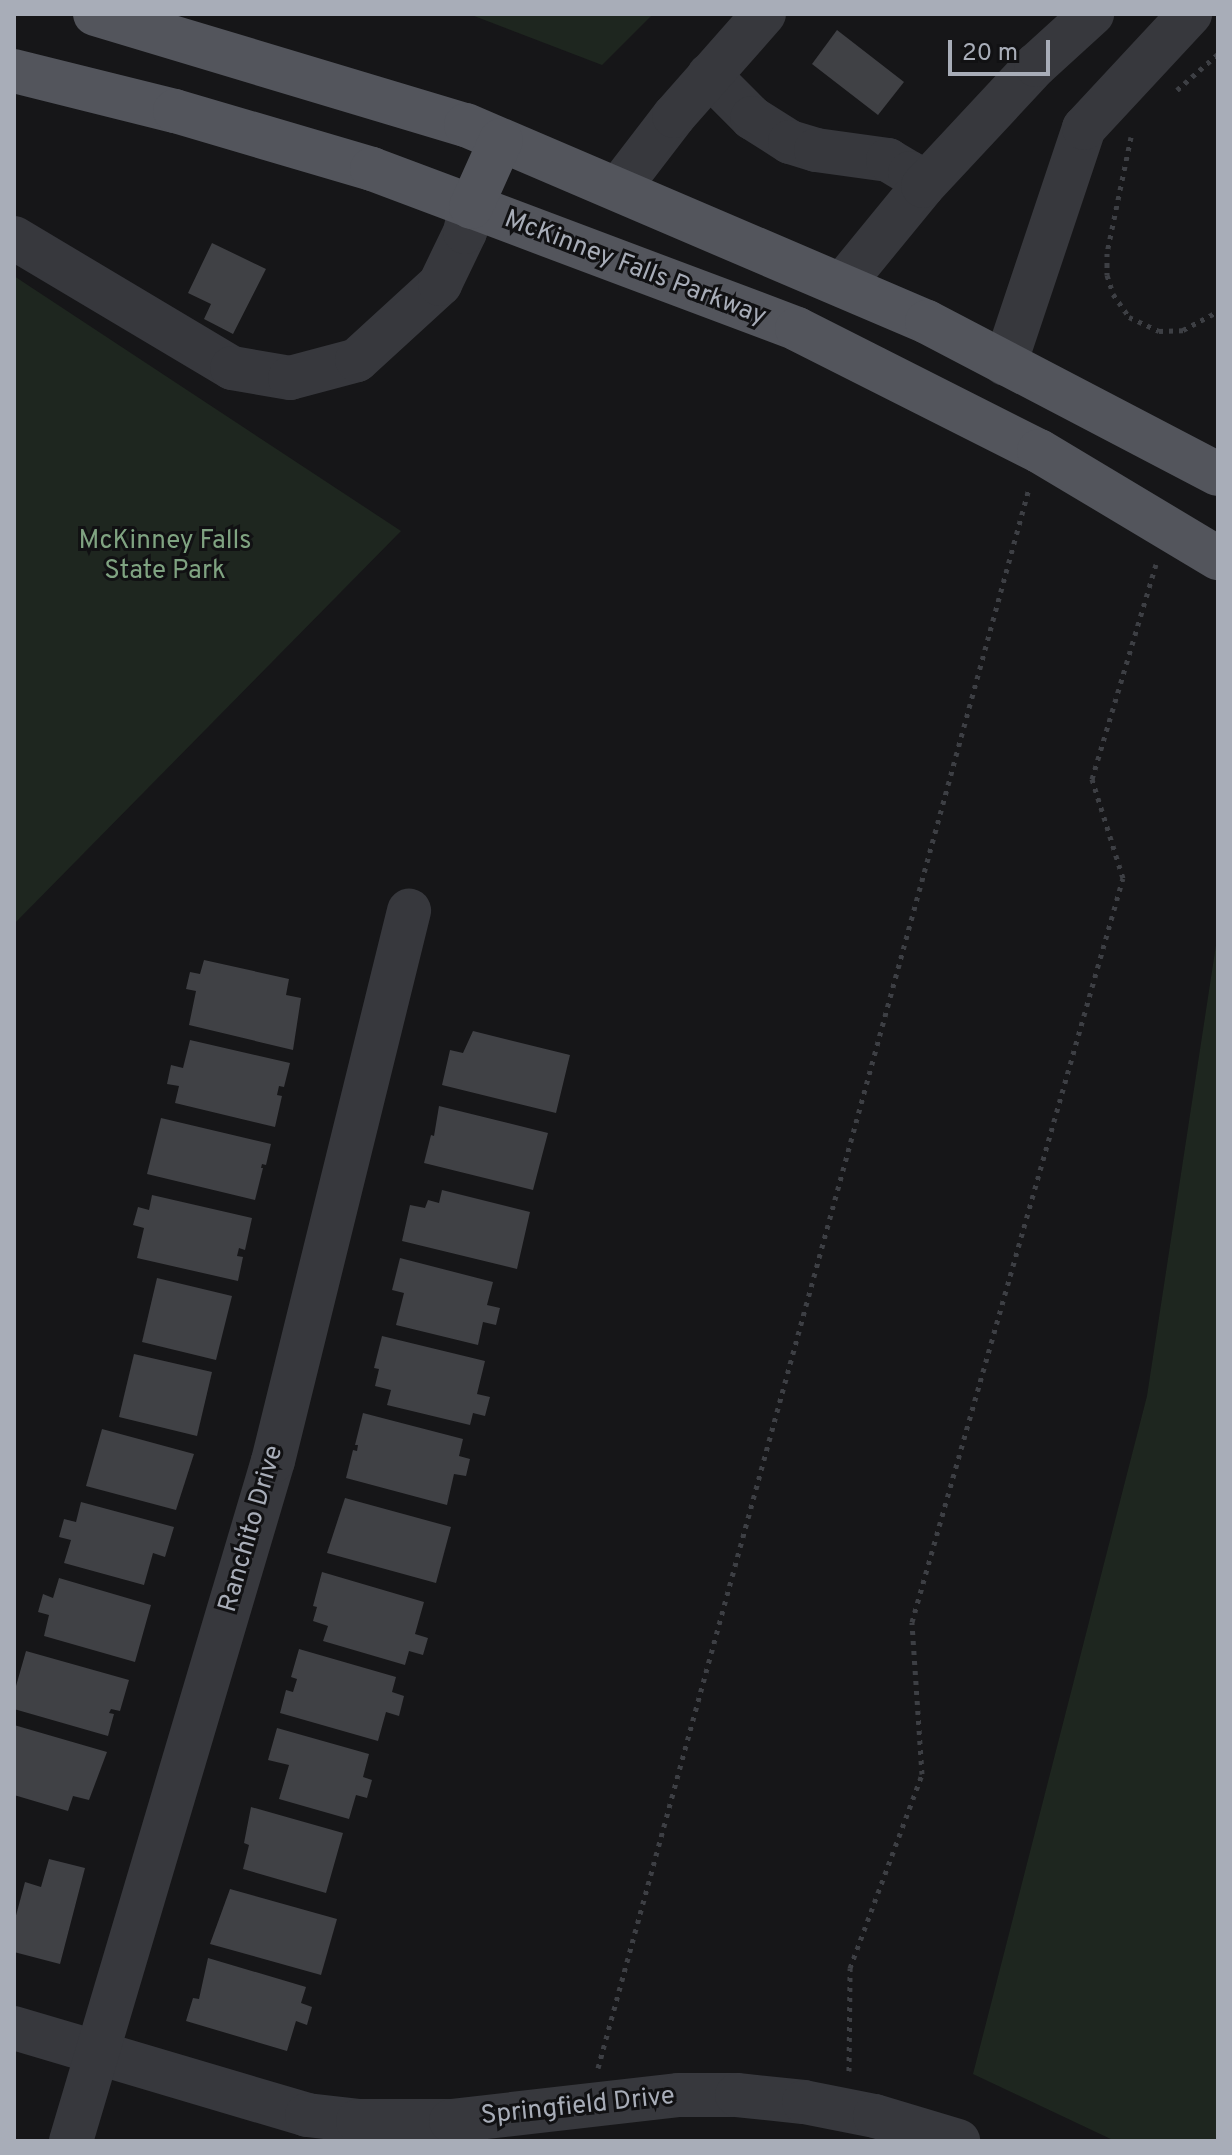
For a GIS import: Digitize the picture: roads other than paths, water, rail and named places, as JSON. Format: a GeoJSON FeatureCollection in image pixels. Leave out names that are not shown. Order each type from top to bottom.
{"type":"FeatureCollection","features":[{"type":"Feature","properties":{"kind":"main road"},"geometry":{"type":"LineString","coordinates":[[95,14],[421,111],[501,140],[927,322],[1218,474]]}},
{"type":"Feature","properties":{"kind":"main road","name":"McKinney Falls Parkway"},"geometry":{"type":"LineString","coordinates":[[18,81],[175,111],[372,169],[797,329],[1039,451],[1218,558]]}},
{"type":"Feature","properties":{"kind":"main road"},"geometry":{"type":"LineString","coordinates":[[471,207],[501,140]]}},
{"type":"Feature","properties":{"kind":"street"},"geometry":{"type":"LineString","coordinates":[[618,189],[709,75],[764,14]]}},
{"type":"Feature","properties":{"kind":"street"},"geometry":{"type":"LineString","coordinates":[[842,285],[923,186],[1036,65],[1092,14]]}},
{"type":"Feature","properties":{"kind":"street"},"geometry":{"type":"LineString","coordinates":[[1005,364],[1084,128],[1190,14]]}},
{"type":"Feature","properties":{"kind":"street"},"geometry":{"type":"LineString","coordinates":[[709,75],[752,118],[790,142],[816,150],[888,160],[910,173],[923,186]]}},
{"type":"Feature","properties":{"kind":"street"},"geometry":{"type":"LineString","coordinates":[[14,238],[232,368],[290,378],[357,360],[440,284],[465,232],[471,207]]}},
{"type":"Feature","properties":{"kind":"street","name":"Ranchito Drive"},"geometry":{"type":"LineString","coordinates":[[71,2141],[273,1461],[409,911]]}},
{"type":"Feature","properties":{"kind":"street","name":"Springfield Drive"},"geometry":{"type":"LineString","coordinates":[[14,2028],[307,2115],[358,2121],[451,2121],[678,2095],[737,2095],[804,2102],[875,2116],[958,2141]]}},
{"type":"Feature","properties":{"kind":"park label","name":"McKinney Falls State Park"},"geometry":{"type":"Point","coordinates":[165,557]}}]}
